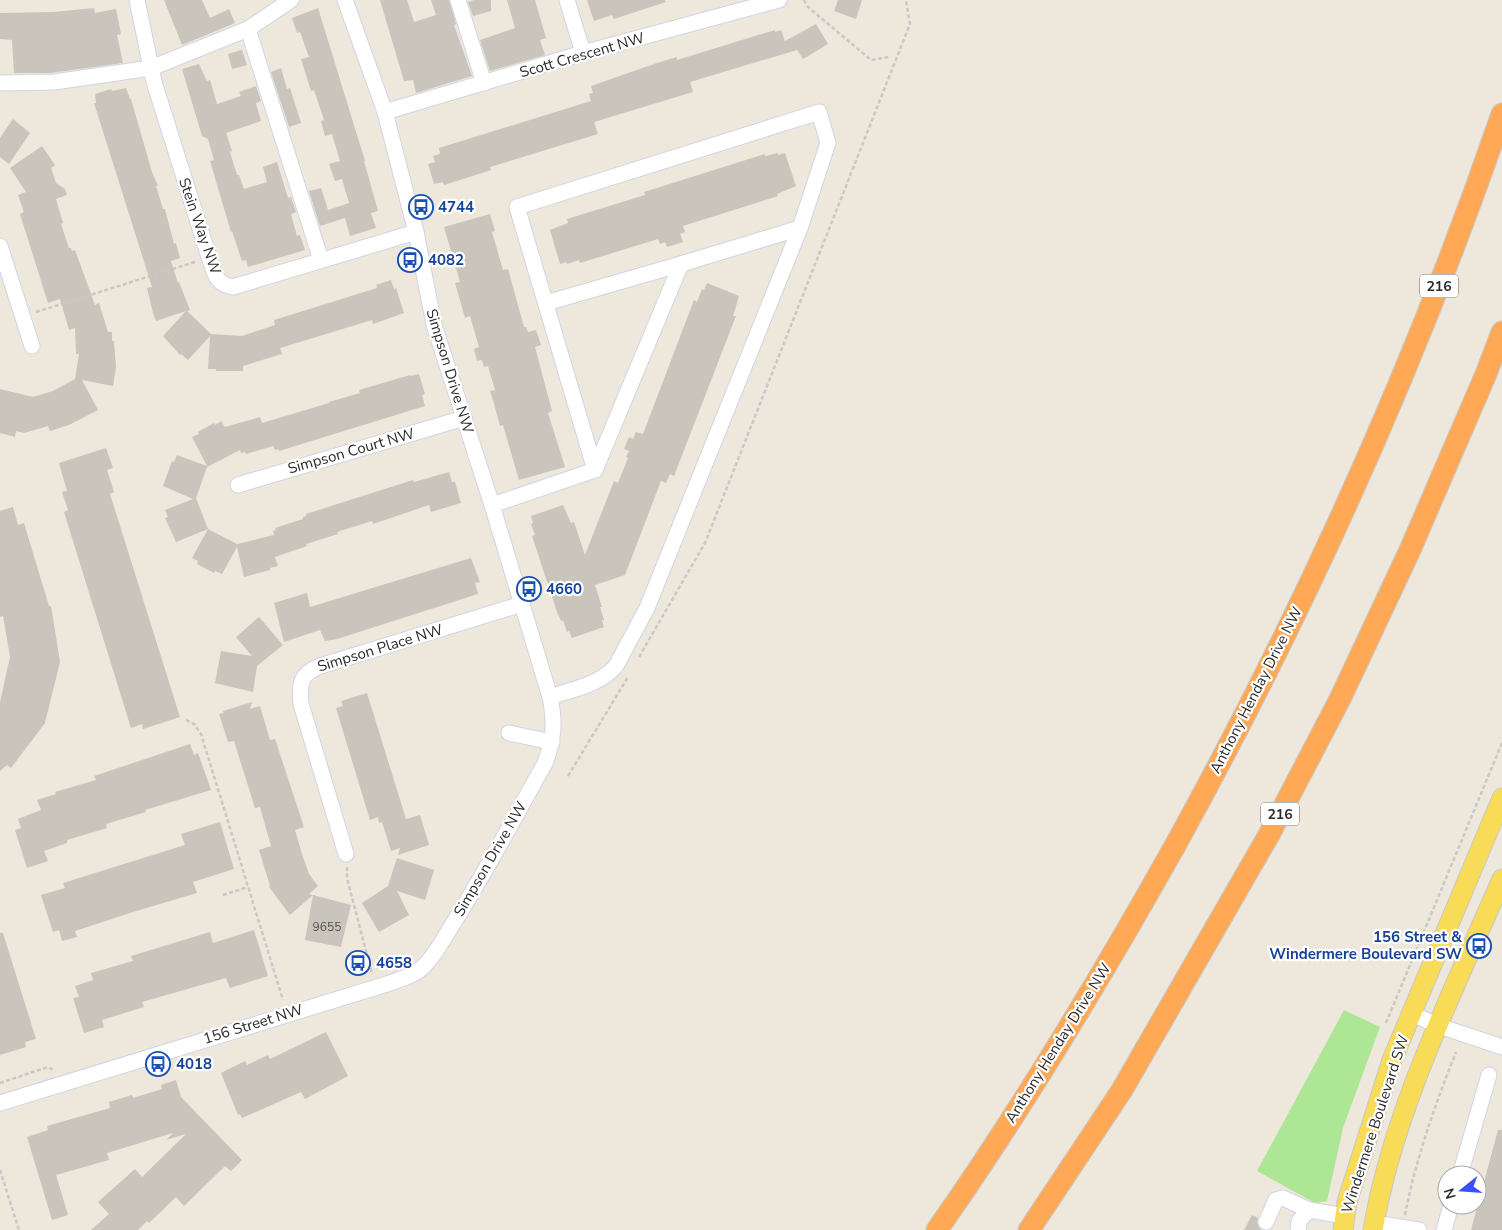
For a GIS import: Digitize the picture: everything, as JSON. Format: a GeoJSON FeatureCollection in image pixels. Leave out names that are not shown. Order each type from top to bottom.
{"type":"FeatureCollection","features":[{"type":"Feature","properties":{"kind":"highway","name":"Anthony Henday Drive NW"},"geometry":{"type":"LineString","coordinates":[[937,1230],[969,1185],[1065,1036],[1126,934],[1269,669],[1369,456],[1438,288],[1502,114]]}},
{"type":"Feature","properties":{"kind":"highway","name":"216"},"geometry":{"type":"LineString","coordinates":[[1029,1230],[1122,1090],[1270,833],[1348,682],[1410,550],[1486,374],[1502,332]]}},
{"type":"Feature","properties":{"kind":"highway"},"geometry":{"type":"LineString","coordinates":[[1486,374],[1502,349]]}},
{"type":"Feature","properties":{"kind":"main road","name":"Windermere Boulevard SW"},"geometry":{"type":"LineString","coordinates":[[1344,1223],[1347,1202],[1392,1060],[1502,798]]}},
{"type":"Feature","properties":{"kind":"main road","name":"Windermere Boulevard SW"},"geometry":{"type":"LineString","coordinates":[[1374,1226],[1397,1132],[1439,1026],[1502,878]]}},
{"type":"Feature","properties":{"kind":"street","name":"Stein Way NW"},"geometry":{"type":"LineString","coordinates":[[137,0],[151,68],[216,278],[224,286],[234,287],[416,232]]}},
{"type":"Feature","properties":{"kind":"street"},"geometry":{"type":"LineString","coordinates":[[0,83],[54,82],[151,68],[248,29],[290,0]]}},
{"type":"Feature","properties":{"kind":"street","name":"Simpson Drive NW"},"geometry":{"type":"LineString","coordinates":[[345,0],[384,112],[416,232],[434,325],[492,505],[550,696],[554,720],[552,742],[545,763],[470,898],[425,966],[420,970]]}},
{"type":"Feature","properties":{"kind":"street"},"geometry":{"type":"LineString","coordinates":[[458,0],[484,83]]}},
{"type":"Feature","properties":{"kind":"street"},"geometry":{"type":"LineString","coordinates":[[567,0],[583,54]]}},
{"type":"Feature","properties":{"kind":"street","name":"Scott Crescent NW"},"geometry":{"type":"LineString","coordinates":[[384,112],[583,54],[779,0]]}},
{"type":"Feature","properties":{"kind":"street"},"geometry":{"type":"LineString","coordinates":[[248,29],[321,260]]}},
{"type":"Feature","properties":{"kind":"street"},"geometry":{"type":"LineString","coordinates":[[550,696],[586,685],[604,678],[610,673],[616,666],[648,608],[800,228],[828,143],[819,112],[517,207],[595,470]]}},
{"type":"Feature","properties":{"kind":"street"},"geometry":{"type":"LineString","coordinates":[[546,303],[800,228]]}},
{"type":"Feature","properties":{"kind":"street"},"geometry":{"type":"LineString","coordinates":[[0,246],[32,346]]}},
{"type":"Feature","properties":{"kind":"street"},"geometry":{"type":"LineString","coordinates":[[492,505],[595,470],[681,264]]}},
{"type":"Feature","properties":{"kind":"street","name":"Simpson Court NW"},"geometry":{"type":"LineString","coordinates":[[238,485],[464,418]]}},
{"type":"Feature","properties":{"kind":"street","name":"Simpson Place NW"},"geometry":{"type":"LineString","coordinates":[[346,854],[301,704],[302,679],[310,670],[320,666],[522,604]]}},
{"type":"Feature","properties":{"kind":"street"},"geometry":{"type":"LineString","coordinates":[[509,733],[552,742]]}},
{"type":"Feature","properties":{"kind":"street","name":"156 Street NW"},"geometry":{"type":"LineString","coordinates":[[0,1103],[375,987],[420,970]]}},
{"type":"Feature","properties":{"kind":"street"},"geometry":{"type":"LineString","coordinates":[[1412,1014],[1439,1026],[1502,1047]]}},
{"type":"Feature","properties":{"kind":"street"},"geometry":{"type":"LineString","coordinates":[[1463,1165],[1489,1075]]}},
{"type":"Feature","properties":{"kind":"street"},"geometry":{"type":"LineString","coordinates":[[1266,1222],[1276,1200],[1283,1198],[1344,1223]]}},
{"type":"Feature","properties":{"kind":"street"},"geometry":{"type":"LineString","coordinates":[[1298,1230],[1299,1221],[1309,1210]]}},
{"type":"Feature","properties":{"kind":"street"},"geometry":{"type":"LineString","coordinates":[[1444,1230],[1448,1215]]}},
{"type":"Feature","properties":{"kind":"street"},"geometry":{"type":"LineString","coordinates":[[1374,1226],[1419,1230]]}},
{"type":"Feature","properties":{"kind":"path"},"geometry":{"type":"LineString","coordinates":[[804,0],[808,7],[871,60],[889,57]]}},
{"type":"Feature","properties":{"kind":"path"},"geometry":{"type":"LineString","coordinates":[[638,658],[705,543],[910,24],[906,0]]}},
{"type":"Feature","properties":{"kind":"path"},"geometry":{"type":"LineString","coordinates":[[22,316],[209,257]]}},
{"type":"Feature","properties":{"kind":"path"},"geometry":{"type":"LineString","coordinates":[[568,776],[629,675]]}},
{"type":"Feature","properties":{"kind":"path"},"geometry":{"type":"LineString","coordinates":[[186,720],[194,724],[201,734],[288,1014]]}},
{"type":"Feature","properties":{"kind":"path"},"geometry":{"type":"LineString","coordinates":[[1386,1023],[1502,743]]}},
{"type":"Feature","properties":{"kind":"path"},"geometry":{"type":"LineString","coordinates":[[346,854],[347,878],[375,987]]}},
{"type":"Feature","properties":{"kind":"path"},"geometry":{"type":"LineString","coordinates":[[223,895],[248,887]]}},
{"type":"Feature","properties":{"kind":"path"},"geometry":{"type":"LineString","coordinates":[[1403,1228],[1421,1149],[1456,1052]]}},
{"type":"Feature","properties":{"kind":"path"},"geometry":{"type":"LineString","coordinates":[[0,1083],[48,1067],[53,1068],[66,1082]]}},
{"type":"Feature","properties":{"kind":"path"},"geometry":{"type":"LineString","coordinates":[[0,1170],[19,1230]]}},
{"type":"Feature","properties":{"kind":"green space"},"geometry":{"type":"Polygon","coordinates":[[[1344,1010],[1380,1027],[1343,1128],[1327,1201],[1315,1203],[1257,1171],[1344,1010]]]}},
{"type":"Feature","properties":{"kind":"building"},"geometry":{"type":"Polygon","coordinates":[[[164,0],[202,0],[210,18],[229,9],[235,23],[182,45],[164,0]]]}},
{"type":"Feature","properties":{"kind":"building"},"geometry":{"type":"Polygon","coordinates":[[[380,0],[407,0],[414,22],[436,15],[431,0],[449,0],[456,24],[454,25],[472,76],[416,93],[413,80],[404,81],[380,0]]]}},
{"type":"Feature","properties":{"kind":"building"},"geometry":{"type":"Polygon","coordinates":[[[491,0],[491,11],[473,16],[468,2],[491,0]]]}},
{"type":"Feature","properties":{"kind":"building"},"geometry":{"type":"Polygon","coordinates":[[[507,0],[535,0],[546,38],[540,40],[545,55],[490,71],[480,40],[515,28],[507,0]]]}},
{"type":"Feature","properties":{"kind":"building"},"geometry":{"type":"Polygon","coordinates":[[[587,0],[665,0],[666,2],[614,19],[612,15],[594,21],[587,0]]]}},
{"type":"Feature","properties":{"kind":"building"},"geometry":{"type":"Polygon","coordinates":[[[838,0],[862,0],[856,19],[834,11],[838,0]]]}},
{"type":"Feature","properties":{"kind":"building"},"geometry":{"type":"Polygon","coordinates":[[[94,8],[95,13],[116,9],[121,34],[117,35],[123,63],[50,73],[14,73],[12,40],[0,39],[0,13],[54,12],[94,8]]]}},
{"type":"Feature","properties":{"kind":"building"},"geometry":{"type":"Polygon","coordinates":[[[318,8],[365,161],[378,211],[371,213],[376,228],[350,236],[345,218],[320,226],[309,191],[321,188],[328,210],[349,203],[342,179],[335,181],[329,164],[340,161],[332,134],[325,136],[321,121],[324,120],[314,90],[311,91],[301,59],[309,57],[300,32],[297,33],[292,18],[318,8]]]}},
{"type":"Feature","properties":{"kind":"building"},"geometry":{"type":"Polygon","coordinates":[[[816,24],[828,44],[803,59],[797,50],[690,82],[693,92],[594,122],[598,134],[490,167],[491,170],[444,185],[443,182],[434,184],[428,164],[435,162],[433,156],[440,154],[439,148],[591,101],[589,94],[593,93],[591,86],[657,63],[677,57],[677,60],[775,30],[775,32],[781,30],[785,41],[816,24]]]}},
{"type":"Feature","properties":{"kind":"building"},"geometry":{"type":"Polygon","coordinates":[[[242,50],[247,65],[232,69],[228,54],[242,50]]]}},
{"type":"Feature","properties":{"kind":"building"},"geometry":{"type":"Polygon","coordinates":[[[199,64],[207,81],[210,80],[217,104],[241,96],[239,92],[256,86],[261,101],[256,103],[261,121],[226,133],[232,151],[230,152],[237,175],[239,175],[244,189],[267,182],[263,167],[277,162],[288,198],[291,197],[296,212],[291,214],[297,236],[300,235],[305,250],[248,267],[246,260],[242,261],[231,232],[210,161],[214,160],[208,139],[202,136],[182,69],[199,64]]]}},
{"type":"Feature","properties":{"kind":"building"},"geometry":{"type":"Polygon","coordinates":[[[281,68],[287,89],[290,88],[301,123],[289,127],[271,72],[281,68]]]}},
{"type":"Feature","properties":{"kind":"building"},"geometry":{"type":"Polygon","coordinates":[[[126,88],[158,186],[156,186],[163,209],[165,209],[174,244],[176,243],[180,258],[171,261],[190,310],[187,311],[211,334],[242,336],[275,325],[274,320],[377,288],[376,285],[391,280],[394,289],[396,288],[404,313],[373,324],[372,320],[280,348],[282,354],[243,366],[243,371],[216,371],[216,369],[208,369],[210,336],[188,360],[180,355],[163,336],[186,311],[156,321],[147,288],[152,287],[94,103],[96,103],[95,94],[111,89],[112,91],[126,88]]]}},
{"type":"Feature","properties":{"kind":"building"},"geometry":{"type":"Polygon","coordinates":[[[13,119],[30,133],[9,164],[0,157],[0,138],[13,119]]]}},
{"type":"Feature","properties":{"kind":"building"},"geometry":{"type":"Polygon","coordinates":[[[42,146],[55,165],[51,168],[56,183],[65,189],[67,195],[56,199],[63,223],[61,224],[69,248],[72,251],[75,250],[95,305],[99,303],[108,332],[112,332],[116,367],[113,386],[82,380],[98,410],[69,425],[50,431],[48,426],[24,433],[16,431],[15,437],[0,433],[0,389],[33,397],[53,391],[75,379],[79,354],[76,354],[75,328],[69,330],[60,299],[48,303],[20,214],[24,212],[18,195],[26,192],[10,168],[42,146]]]}},
{"type":"Feature","properties":{"kind":"building"},"geometry":{"type":"Polygon","coordinates":[[[778,153],[778,155],[785,153],[796,186],[777,194],[778,196],[683,226],[685,232],[680,234],[683,242],[667,247],[665,242],[660,244],[658,239],[580,263],[579,260],[560,264],[550,230],[568,223],[567,219],[645,195],[644,192],[765,154],[765,156],[778,153]]]}},
{"type":"Feature","properties":{"kind":"building"},"geometry":{"type":"Polygon","coordinates":[[[490,214],[495,231],[492,232],[503,270],[508,269],[524,327],[526,327],[528,332],[536,330],[541,345],[535,347],[552,411],[548,413],[565,467],[519,480],[503,425],[500,426],[490,391],[495,390],[488,366],[484,367],[482,360],[477,361],[474,349],[479,347],[470,316],[465,318],[455,283],[460,282],[444,227],[490,214]]]}},
{"type":"Feature","properties":{"kind":"building"},"geometry":{"type":"Polygon","coordinates":[[[707,283],[739,296],[733,316],[736,316],[674,476],[670,474],[666,483],[661,481],[625,575],[595,585],[602,607],[600,607],[604,627],[572,638],[557,612],[532,536],[535,535],[531,524],[533,523],[531,516],[563,505],[571,523],[574,522],[585,555],[614,481],[618,483],[628,458],[626,457],[629,451],[624,449],[629,437],[633,439],[636,432],[643,434],[694,300],[697,302],[702,289],[704,290],[707,283]]]}},
{"type":"Feature","properties":{"kind":"building"},"geometry":{"type":"Polygon","coordinates":[[[419,374],[425,394],[422,395],[425,406],[279,451],[278,449],[275,450],[273,446],[246,454],[245,452],[241,453],[240,450],[207,467],[196,498],[208,529],[176,542],[165,518],[168,517],[165,510],[193,499],[163,486],[172,461],[174,462],[177,455],[207,466],[192,437],[199,434],[198,432],[221,421],[225,427],[260,417],[262,423],[360,393],[359,390],[419,374]]]}},
{"type":"Feature","properties":{"kind":"building"},"geometry":{"type":"Polygon","coordinates":[[[106,448],[113,468],[107,470],[114,492],[110,494],[180,717],[143,729],[142,724],[131,728],[64,512],[68,510],[62,492],[67,491],[59,463],[106,448]]]}},
{"type":"Feature","properties":{"kind":"building"},"geometry":{"type":"Polygon","coordinates":[[[449,472],[452,482],[455,482],[461,503],[431,512],[429,505],[373,524],[372,521],[337,532],[338,534],[306,544],[307,546],[275,557],[278,566],[270,568],[270,570],[244,577],[237,547],[222,574],[215,571],[214,573],[197,564],[198,561],[192,558],[208,529],[237,544],[274,535],[273,531],[276,530],[275,528],[303,519],[306,514],[413,480],[414,482],[449,472]]]}},
{"type":"Feature","properties":{"kind":"building"},"geometry":{"type":"Polygon","coordinates":[[[13,507],[18,525],[24,523],[49,606],[51,606],[60,662],[45,723],[11,768],[7,765],[0,771],[0,702],[10,657],[3,616],[0,617],[0,511],[13,507]]]}},
{"type":"Feature","properties":{"kind":"building"},"geometry":{"type":"Polygon","coordinates":[[[471,558],[480,582],[475,583],[478,594],[337,639],[325,641],[320,630],[284,642],[274,603],[307,593],[310,607],[471,558]]]}},
{"type":"Feature","properties":{"kind":"building"},"geometry":{"type":"Polygon","coordinates":[[[259,617],[283,645],[257,666],[253,692],[215,683],[221,651],[252,656],[236,637],[259,617]]]}},
{"type":"Feature","properties":{"kind":"building"},"geometry":{"type":"Polygon","coordinates":[[[367,693],[406,819],[420,815],[429,845],[398,855],[400,848],[391,851],[382,822],[379,823],[378,817],[370,820],[336,708],[343,706],[341,701],[367,693]]]}},
{"type":"Feature","properties":{"kind":"building"},"geometry":{"type":"Polygon","coordinates":[[[252,702],[250,709],[260,706],[270,740],[275,739],[304,827],[295,830],[302,854],[309,874],[318,886],[309,894],[313,895],[290,915],[269,887],[259,850],[271,846],[260,807],[255,808],[234,741],[228,742],[219,714],[252,702]]]}},
{"type":"Feature","properties":{"kind":"building"},"geometry":{"type":"Polygon","coordinates":[[[190,744],[194,755],[198,753],[211,790],[145,810],[146,812],[106,824],[107,828],[67,840],[67,843],[44,851],[48,861],[27,868],[15,830],[21,828],[18,819],[41,810],[37,800],[56,794],[55,792],[96,780],[94,776],[190,744]]]}},
{"type":"Feature","properties":{"kind":"building"},"geometry":{"type":"Polygon","coordinates":[[[220,822],[234,869],[193,882],[197,893],[75,931],[77,937],[62,941],[59,930],[53,932],[41,895],[65,888],[63,883],[185,845],[181,834],[220,822]]]}},
{"type":"Feature","properties":{"kind":"building"},"geometry":{"type":"Polygon","coordinates":[[[397,858],[434,870],[425,900],[397,891],[409,915],[379,932],[362,903],[388,886],[397,858]]]}},
{"type":"Feature","properties":{"kind":"building"},"geometry":{"type":"Polygon","coordinates":[[[313,895],[351,905],[341,947],[305,940],[313,895]]]}},
{"type":"Feature","properties":{"kind":"building"},"geometry":{"type":"Polygon","coordinates":[[[254,930],[268,976],[230,988],[226,978],[142,1002],[144,1007],[102,1020],[104,1027],[84,1033],[73,998],[79,997],[75,986],[93,980],[91,973],[133,961],[131,956],[210,932],[213,943],[254,930]]]}},
{"type":"Feature","properties":{"kind":"building"},"geometry":{"type":"Polygon","coordinates":[[[0,933],[3,933],[36,1039],[25,1042],[26,1047],[0,1055],[0,933]]]}},
{"type":"Feature","properties":{"kind":"building"},"geometry":{"type":"Polygon","coordinates":[[[326,1032],[348,1076],[305,1099],[301,1092],[242,1118],[240,1114],[238,1115],[221,1073],[245,1061],[247,1065],[268,1055],[270,1059],[326,1032]]]}},
{"type":"Feature","properties":{"kind":"building"},"geometry":{"type":"Polygon","coordinates":[[[176,1080],[181,1097],[242,1160],[231,1171],[225,1166],[184,1206],[176,1197],[149,1223],[147,1221],[138,1230],[91,1230],[109,1214],[98,1202],[135,1169],[142,1177],[186,1134],[166,1140],[173,1133],[107,1153],[109,1160],[56,1175],[68,1215],[52,1220],[27,1137],[48,1130],[47,1126],[110,1108],[109,1102],[132,1095],[133,1098],[162,1089],[161,1085],[176,1080]]]}},
{"type":"Feature","properties":{"kind":"building"},"geometry":{"type":"Polygon","coordinates":[[[1498,1130],[1502,1130],[1502,1230],[1471,1230],[1475,1215],[1487,1215],[1487,1171],[1498,1130]]]}},
{"type":"Feature","properties":{"kind":"building"},"geometry":{"type":"Polygon","coordinates":[[[1252,1215],[1258,1218],[1257,1223],[1261,1230],[1244,1230],[1252,1215]]]}},
{"type":"Feature","properties":{"kind":"place","name":"4744"},"geometry":{"type":"Point","coordinates":[421,207]}},
{"type":"Feature","properties":{"kind":"place","name":"4082"},"geometry":{"type":"Point","coordinates":[410,260]}},
{"type":"Feature","properties":{"kind":"place","name":"4660"},"geometry":{"type":"Point","coordinates":[529,589]}},
{"type":"Feature","properties":{"kind":"place","name":"156 Street & Windermere Boulevard SW"},"geometry":{"type":"Point","coordinates":[1479,946]}},
{"type":"Feature","properties":{"kind":"place","name":"4658"},"geometry":{"type":"Point","coordinates":[358,963]}},
{"type":"Feature","properties":{"kind":"place","name":"4018"},"geometry":{"type":"Point","coordinates":[158,1064]}}]}
